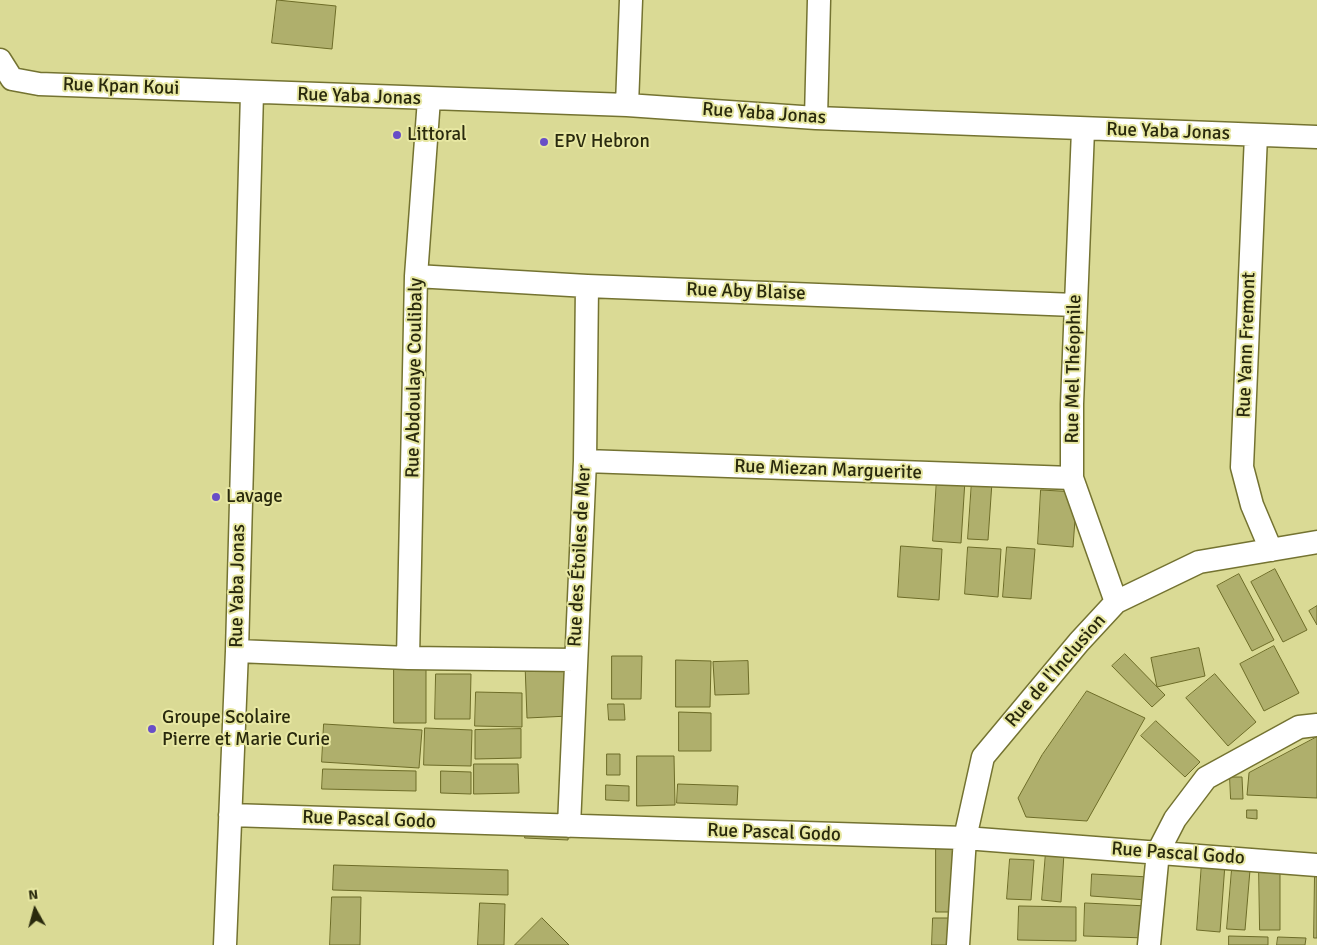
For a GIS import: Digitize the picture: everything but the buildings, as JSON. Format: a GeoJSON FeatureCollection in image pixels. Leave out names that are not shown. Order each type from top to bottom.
{"type":"FeatureCollection","features":[{"type":"Feature","properties":{"kind":"street"},"geometry":{"type":"LineString","coordinates":[[627,106],[632,0]]}},
{"type":"Feature","properties":{"kind":"street"},"geometry":{"type":"LineString","coordinates":[[816,118],[819,0]]}},
{"type":"Feature","properties":{"kind":"street","name":"Rue Kpan Koui"},"geometry":{"type":"LineString","coordinates":[[0,60],[12,79],[39,84],[140,87],[252,94]]}},
{"type":"Feature","properties":{"kind":"street","name":"Rue Yaba Jonas"},"geometry":{"type":"LineString","coordinates":[[225,945],[237,651],[252,94],[627,106],[816,118],[1083,130],[1317,137]]}},
{"type":"Feature","properties":{"kind":"street","name":"Rue Abdoulaye Coulibaly"},"geometry":{"type":"LineString","coordinates":[[408,658],[416,276],[428,99]]}},
{"type":"Feature","properties":{"kind":"street","name":"Rue Mel Théophile"},"geometry":{"type":"LineString","coordinates":[[1083,130],[1075,306],[1072,478],[1116,602]]}},
{"type":"Feature","properties":{"kind":"street","name":"Rue Yann Fremont"},"geometry":{"type":"LineString","coordinates":[[1256,135],[1242,467],[1252,505],[1271,550]]}},
{"type":"Feature","properties":{"kind":"street","name":"Rue Aby Blaise"},"geometry":{"type":"LineString","coordinates":[[416,276],[587,286],[1075,306]]}},
{"type":"Feature","properties":{"kind":"street","name":"Rue des Étoiles de Mer"},"geometry":{"type":"LineString","coordinates":[[569,826],[574,660],[585,461],[587,286]]}},
{"type":"Feature","properties":{"kind":"street","name":"Rue Miezan Marguerite"},"geometry":{"type":"LineString","coordinates":[[585,461],[1072,478]]}},
{"type":"Feature","properties":{"kind":"street","name":"Rue de l'Inclusion"},"geometry":{"type":"LineString","coordinates":[[958,945],[965,838],[983,757],[1079,642],[1116,602],[1199,562],[1317,542]]}},
{"type":"Feature","properties":{"kind":"street"},"geometry":{"type":"LineString","coordinates":[[237,651],[408,658],[574,660]]}},
{"type":"Feature","properties":{"kind":"street"},"geometry":{"type":"LineString","coordinates":[[1149,945],[1158,852],[1175,819],[1206,778],[1299,727],[1317,725]]}},
{"type":"Feature","properties":{"kind":"street","name":"Rue Pascal Godo"},"geometry":{"type":"LineString","coordinates":[[230,815],[965,838],[1317,865]]}},
{"type":"Feature","properties":{"kind":"place","name":"Littoral"},"geometry":{"type":"Point","coordinates":[397,135]}},
{"type":"Feature","properties":{"kind":"place","name":"EPV Hebron"},"geometry":{"type":"Point","coordinates":[544,142]}},
{"type":"Feature","properties":{"kind":"place","name":"Lavage"},"geometry":{"type":"Point","coordinates":[216,497]}},
{"type":"Feature","properties":{"kind":"place","name":"Groupe Scolaire Pierre et Marie Curie"},"geometry":{"type":"Point","coordinates":[152,729]}}]}
